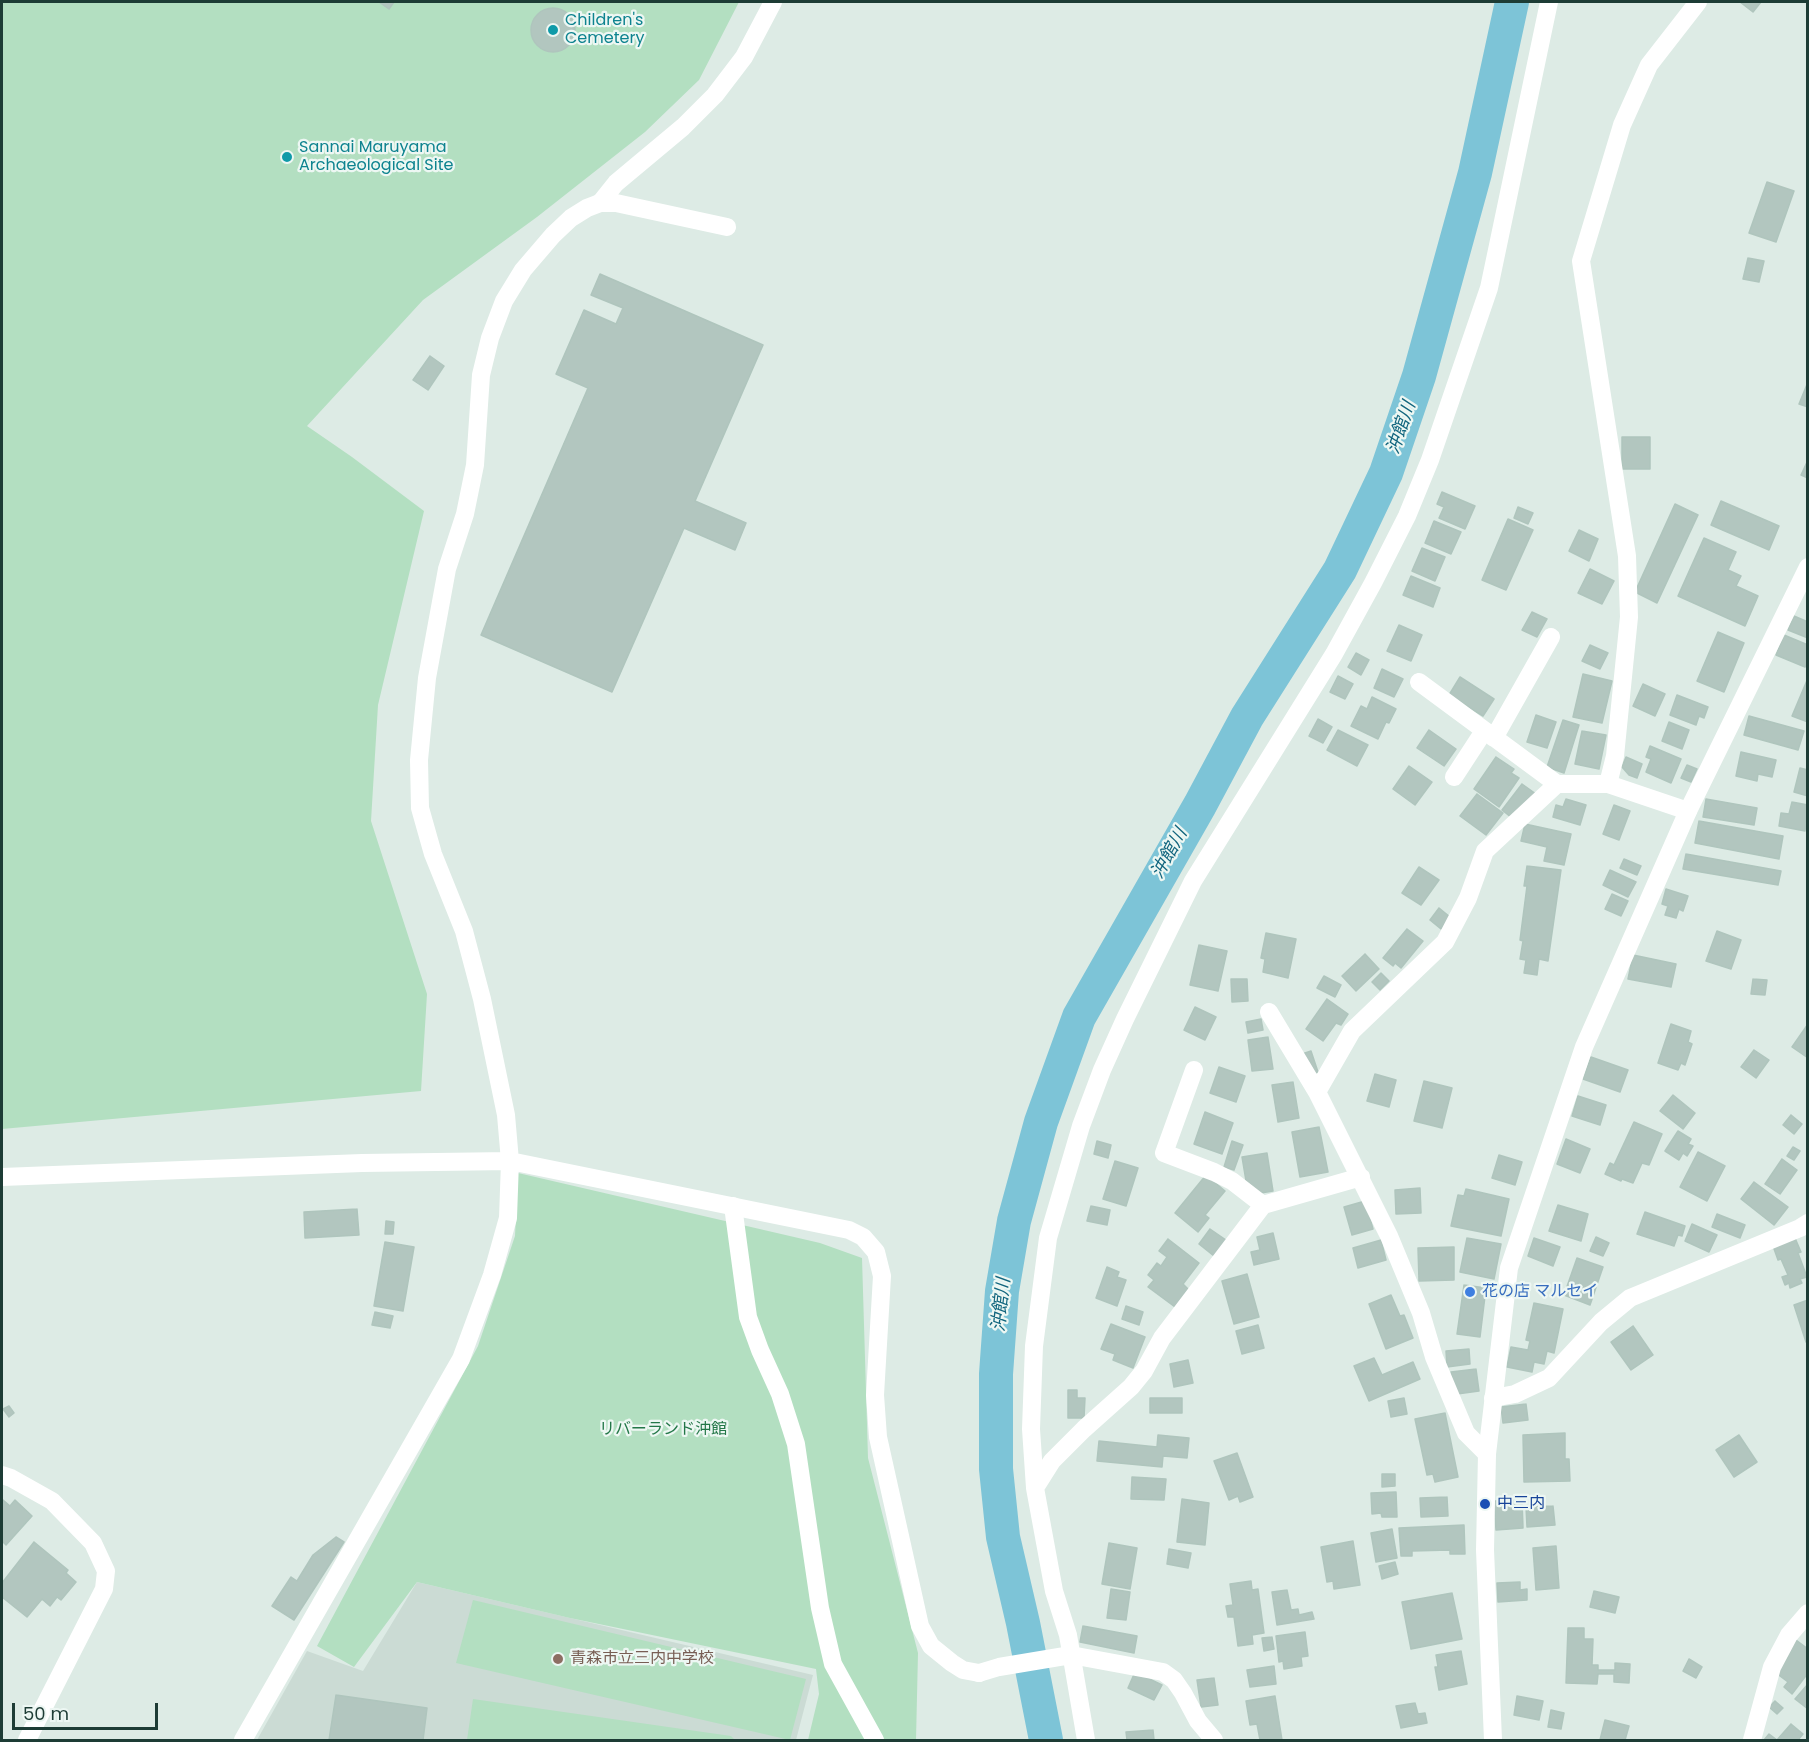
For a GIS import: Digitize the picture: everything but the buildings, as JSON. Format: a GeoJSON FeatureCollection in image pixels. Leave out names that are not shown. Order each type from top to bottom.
{"type":"FeatureCollection","features":[{"type":"Feature","properties":{"kind":"street"},"geometry":{"type":"LineString","coordinates":[[600,203],[616,183],[683,127],[715,95],[744,57],[773,2]]}},
{"type":"Feature","properties":{"kind":"street"},"geometry":{"type":"LineString","coordinates":[[1086,1740],[1065,1656],[1068,1635],[1054,1591],[1035,1488],[1031,1429],[1034,1346],[1048,1238],[1081,1126],[1120,1029],[1193,881],[1334,654],[1373,583],[1407,516],[1430,460],[1489,288],[1549,2]]}},
{"type":"Feature","properties":{"kind":"street"},"geometry":{"type":"LineString","coordinates":[[1608,784],[1615,756],[1629,617],[1627,556],[1581,261],[1622,125],[1649,64],[1698,2]]}},
{"type":"Feature","properties":{"kind":"street"},"geometry":{"type":"LineString","coordinates":[[243,1740],[461,1359],[492,1275],[508,1218],[510,1161],[506,1115],[482,999],[464,931],[433,854],[420,808],[419,760],[427,678],[438,610],[447,569],[465,514],[475,465],[481,375],[490,338],[504,301],[523,270],[553,235],[571,218],[587,208],[600,203],[616,203],[727,227]]}},
{"type":"Feature","properties":{"kind":"street"},"geometry":{"type":"LineString","coordinates":[[1493,1740],[1485,1550],[1487,1454],[1509,1268],[1584,1047],[1688,812],[1808,567]]}},
{"type":"Feature","properties":{"kind":"street"},"geometry":{"type":"LineString","coordinates":[[1454,777],[1489,734],[1551,637]]}},
{"type":"Feature","properties":{"kind":"street"},"geometry":{"type":"LineString","coordinates":[[1419,682],[1557,784],[1608,784],[1688,812]]}},
{"type":"Feature","properties":{"kind":"street"},"geometry":{"type":"LineString","coordinates":[[1317,1092],[1352,1031],[1445,942],[1468,898],[1485,851],[1557,784]]}},
{"type":"Feature","properties":{"kind":"street"},"geometry":{"type":"LineString","coordinates":[[1269,1012],[1317,1092],[1361,1178],[1405,1273],[1421,1313],[1434,1357],[1466,1433],[1487,1454]]}},
{"type":"Feature","properties":{"kind":"street"},"geometry":{"type":"LineString","coordinates":[[1194,1070],[1164,1153],[1223,1176],[1263,1205]]}},
{"type":"Feature","properties":{"kind":"street"},"geometry":{"type":"LineString","coordinates":[[2,1177],[362,1163],[510,1161],[849,1230],[863,1237],[876,1252],[882,1276],[875,1395],[878,1437],[920,1626],[932,1646],[963,1670],[979,1673],[999,1667],[1065,1656],[1162,1672],[1174,1680],[1184,1693],[1198,1721],[1214,1740]]}},
{"type":"Feature","properties":{"kind":"street"},"geometry":{"type":"LineString","coordinates":[[1035,1488],[1052,1461],[1131,1387],[1144,1371],[1161,1338],[1263,1205],[1361,1178]]}},
{"type":"Feature","properties":{"kind":"street"},"geometry":{"type":"LineString","coordinates":[[733,1206],[748,1317],[780,1394],[796,1444],[820,1608],[833,1664],[874,1740]]}},
{"type":"Feature","properties":{"kind":"street"},"geometry":{"type":"LineString","coordinates":[[1493,1398],[1515,1394],[1549,1378],[1601,1322],[1630,1298],[1808,1223]]}},
{"type":"Feature","properties":{"kind":"street"},"geometry":{"type":"LineString","coordinates":[[2,1475],[52,1501],[93,1543],[106,1571],[104,1589],[27,1740]]}},
{"type":"Feature","properties":{"kind":"street"},"geometry":{"type":"LineString","coordinates":[[1752,1740],[1772,1667],[1789,1635],[1808,1613]]}},
{"type":"Feature","properties":{"kind":"shaded area","name":"青森市立三内中学校"},"geometry":{"type":"Polygon","coordinates":[[[417,1582],[813,1675],[796,1740],[257,1740],[307,1651],[363,1671],[417,1582]]]}},
{"type":"Feature","properties":{"kind":"green space"},"geometry":{"type":"Polygon","coordinates":[[[2,2],[739,2],[699,80],[645,132],[537,217],[423,300],[307,426],[424,511],[378,705],[371,821],[427,994],[421,1091],[2,1129],[2,2]]]}},
{"type":"Feature","properties":{"kind":"green space","name":"リバーランド沖館"},"geometry":{"type":"Polygon","coordinates":[[[518,1173],[820,1243],[862,1258],[868,1458],[918,1653],[916,1740],[808,1740],[819,1694],[816,1669],[570,1618],[417,1582],[354,1667],[317,1646],[478,1346],[515,1236],[518,1173]]]}},
{"type":"Feature","properties":{"kind":"green space"},"geometry":{"type":"Polygon","coordinates":[[[473,1600],[806,1679],[790,1740],[456,1663],[473,1600]]]}},
{"type":"Feature","properties":{"kind":"green space"},"geometry":{"type":"Polygon","coordinates":[[[473,1699],[731,1736],[735,1740],[467,1740],[473,1699]]]}},
{"type":"Feature","properties":{"kind":"waterway","name":"沖館川"},"geometry":{"type":"LineString","coordinates":[[1046,1740],[1003,1537],[996,1469],[996,1374],[1002,1291],[1014,1221],[1041,1122],[1079,1017],[1200,805],[1247,717],[1340,570],[1386,473],[1419,376],[1475,173],[1512,2]]}},
{"type":"Feature","properties":{"kind":"place","name":"Children's Cemetery"},"geometry":{"type":"Point","coordinates":[553,30]}},
{"type":"Feature","properties":{"kind":"place","name":"Sannai Maruyama Archaeological Site"},"geometry":{"type":"Point","coordinates":[287,157]}},
{"type":"Feature","properties":{"kind":"place","name":"花の店 マルセイ"},"geometry":{"type":"Point","coordinates":[1470,1292]}},
{"type":"Feature","properties":{"kind":"place","name":"中三内"},"geometry":{"type":"Point","coordinates":[1485,1504]}},
{"type":"Feature","properties":{"kind":"place","name":"青森市立三内中学校"},"geometry":{"type":"Point","coordinates":[558,1659]}}]}
